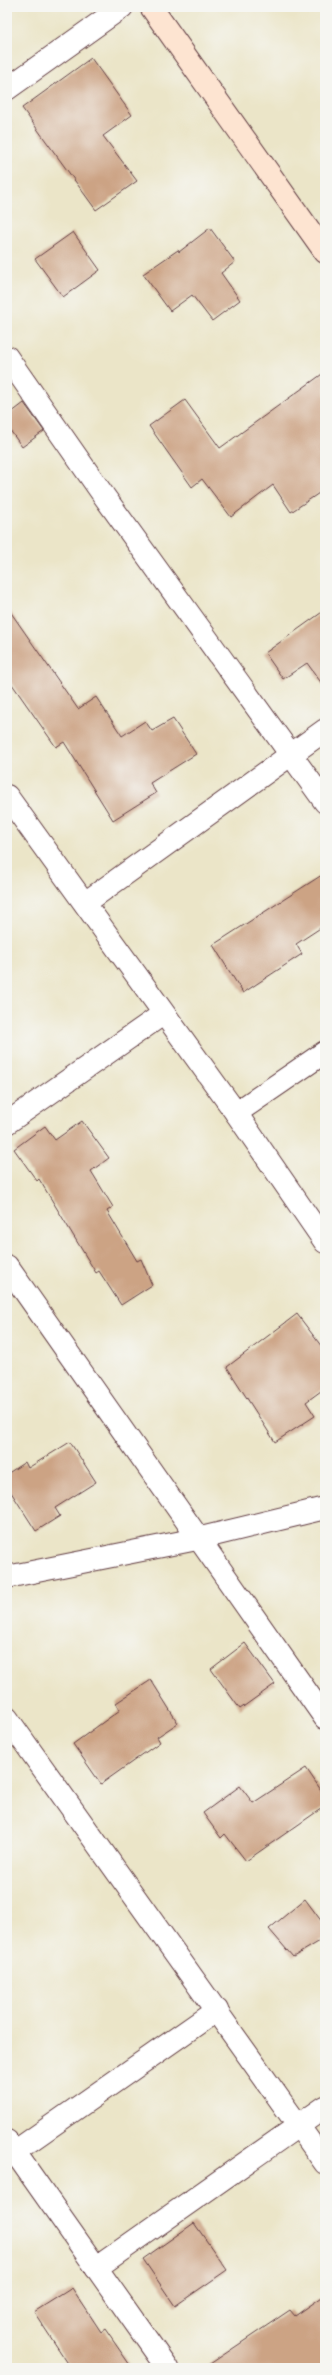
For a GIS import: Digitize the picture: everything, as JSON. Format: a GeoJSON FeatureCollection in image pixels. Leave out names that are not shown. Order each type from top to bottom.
{"type":"FeatureCollection","features":[{"type":"Feature","properties":{"kind":"main road"},"geometry":{"type":"LineString","coordinates":[[151,7],[325,252]]}},
{"type":"Feature","properties":{"kind":"street"},"geometry":{"type":"LineString","coordinates":[[7,89],[122,7]]}},
{"type":"Feature","properties":{"kind":"street"},"geometry":{"type":"LineString","coordinates":[[7,357],[104,496],[325,802]]}},
{"type":"Feature","properties":{"kind":"street"},"geometry":{"type":"LineString","coordinates":[[85,903],[325,730]]}},
{"type":"Feature","properties":{"kind":"street"},"geometry":{"type":"LineString","coordinates":[[7,796],[163,1014],[236,1113],[325,1242]]}},
{"type":"Feature","properties":{"kind":"street"},"geometry":{"type":"LineString","coordinates":[[7,1123],[163,1014]]}},
{"type":"Feature","properties":{"kind":"street"},"geometry":{"type":"LineString","coordinates":[[236,1113],[325,1052]]}},
{"type":"Feature","properties":{"kind":"street"},"geometry":{"type":"LineString","coordinates":[[7,1266],[197,1539],[325,1718]]}},
{"type":"Feature","properties":{"kind":"street"},"geometry":{"type":"LineString","coordinates":[[7,1578],[197,1539],[325,1508]]}},
{"type":"Feature","properties":{"kind":"street"},"geometry":{"type":"LineString","coordinates":[[7,1718],[325,2163]]}},
{"type":"Feature","properties":{"kind":"street"},"geometry":{"type":"LineString","coordinates":[[167,2368],[10,2150],[216,2010]]}},
{"type":"Feature","properties":{"kind":"street"},"geometry":{"type":"LineString","coordinates":[[96,2268],[325,2107]]}},
{"type":"Feature","properties":{"kind":"building"},"geometry":{"type":"Polygon","coordinates":[[[91,58],[132,115],[103,136],[137,181],[96,210],[22,108],[91,58]]]}},
{"type":"Feature","properties":{"kind":"building"},"geometry":{"type":"Polygon","coordinates":[[[210,228],[235,262],[221,273],[240,300],[212,321],[192,295],[170,311],[143,274],[178,250],[179,252],[210,228]]]}},
{"type":"Feature","properties":{"kind":"building"},"geometry":{"type":"Polygon","coordinates":[[[73,232],[100,270],[63,297],[35,259],[73,232]]]}},
{"type":"Feature","properties":{"kind":"building"},"geometry":{"type":"Polygon","coordinates":[[[325,372],[325,489],[291,512],[273,485],[231,517],[202,479],[192,487],[149,426],[185,400],[220,448],[325,372]]]}},
{"type":"Feature","properties":{"kind":"building"},"geometry":{"type":"Polygon","coordinates":[[[24,403],[44,431],[22,447],[7,426],[7,416],[24,403]]]}},
{"type":"Feature","properties":{"kind":"building"},"geometry":{"type":"Polygon","coordinates":[[[7,607],[78,709],[96,697],[122,736],[145,721],[152,731],[173,719],[196,754],[150,783],[156,793],[113,820],[64,742],[56,747],[7,677],[7,607]]]}},
{"type":"Feature","properties":{"kind":"building"},"geometry":{"type":"Polygon","coordinates":[[[325,610],[325,688],[307,663],[283,679],[265,653],[325,610]]]}},
{"type":"Feature","properties":{"kind":"building"},"geometry":{"type":"Polygon","coordinates":[[[325,873],[325,925],[296,944],[302,954],[243,993],[213,945],[325,873]]]}},
{"type":"Feature","properties":{"kind":"building"},"geometry":{"type":"Polygon","coordinates":[[[82,1121],[109,1158],[91,1171],[113,1207],[107,1211],[137,1261],[141,1259],[152,1285],[121,1305],[99,1271],[96,1273],[39,1179],[37,1181],[14,1149],[45,1126],[55,1140],[82,1121]]]}},
{"type":"Feature","properties":{"kind":"building"},"geometry":{"type":"Polygon","coordinates":[[[297,1314],[325,1351],[325,1388],[306,1402],[315,1416],[275,1442],[227,1367],[297,1314]]]}},
{"type":"Feature","properties":{"kind":"building"},"geometry":{"type":"Polygon","coordinates":[[[70,1442],[96,1482],[55,1508],[60,1516],[36,1531],[7,1486],[7,1474],[25,1462],[28,1468],[70,1442]]]}},
{"type":"Feature","properties":{"kind":"building"},"geometry":{"type":"Polygon","coordinates":[[[245,1643],[275,1684],[240,1709],[211,1669],[245,1643]]]}},
{"type":"Feature","properties":{"kind":"building"},"geometry":{"type":"Polygon","coordinates":[[[151,1680],[178,1723],[157,1737],[160,1742],[101,1784],[73,1744],[120,1710],[116,1703],[151,1680]]]}},
{"type":"Feature","properties":{"kind":"building"},"geometry":{"type":"Polygon","coordinates":[[[306,1768],[325,1796],[325,1806],[246,1861],[225,1834],[221,1838],[203,1813],[240,1786],[253,1803],[306,1768]]]}},
{"type":"Feature","properties":{"kind":"building"},"geometry":{"type":"Polygon","coordinates":[[[305,1899],[325,1926],[325,1938],[293,1957],[269,1929],[305,1899]]]}},
{"type":"Feature","properties":{"kind":"building"},"geometry":{"type":"Polygon","coordinates":[[[194,2223],[227,2270],[175,2306],[143,2259],[194,2223]]]}},
{"type":"Feature","properties":{"kind":"building"},"geometry":{"type":"Polygon","coordinates":[[[72,2288],[101,2332],[105,2329],[132,2368],[71,2368],[34,2312],[72,2288]]]}},
{"type":"Feature","properties":{"kind":"building"},"geometry":{"type":"Polygon","coordinates":[[[325,2295],[325,2368],[204,2368],[290,2310],[295,2316],[325,2295]]]}}]}
